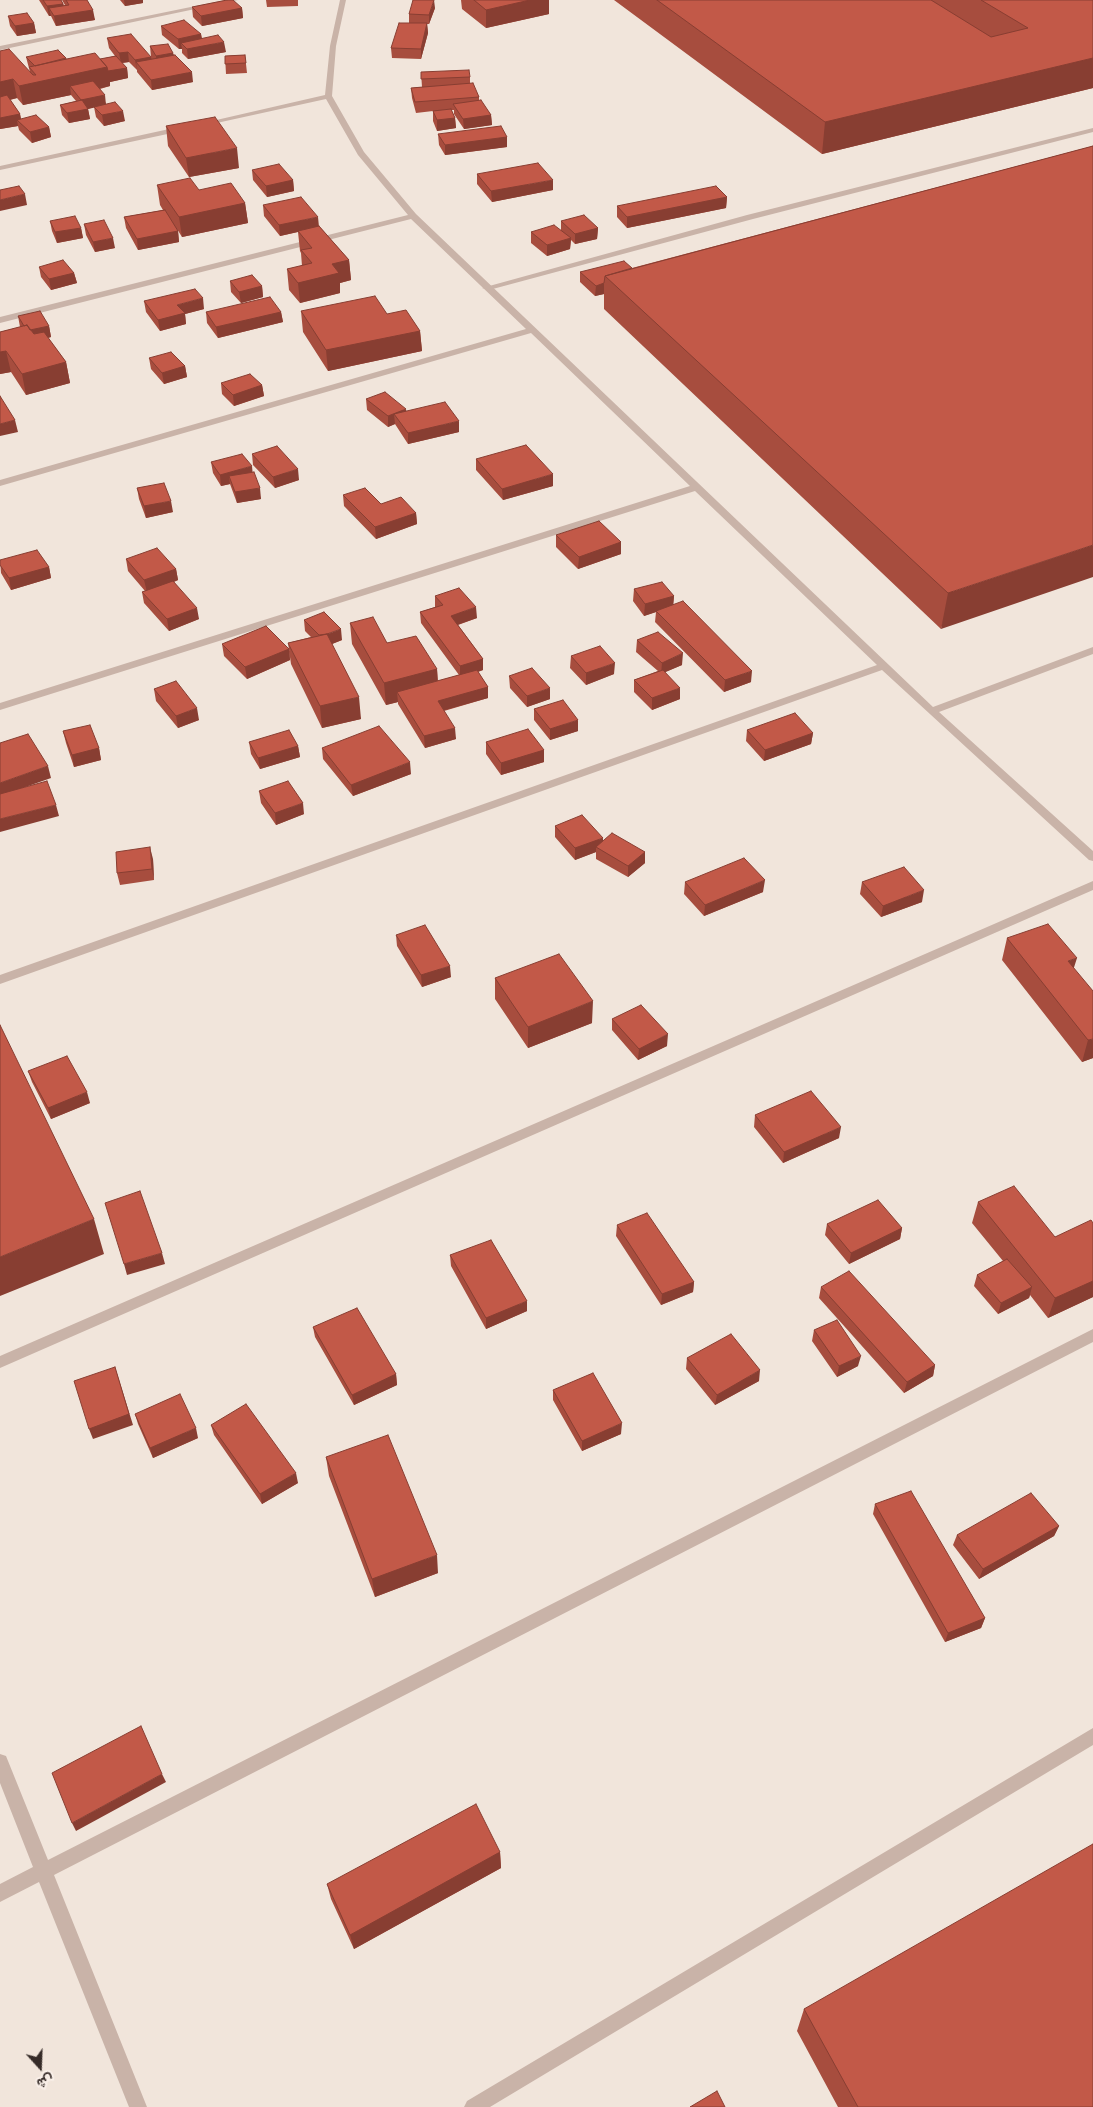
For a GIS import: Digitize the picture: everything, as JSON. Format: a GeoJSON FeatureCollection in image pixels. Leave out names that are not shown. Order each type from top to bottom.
{"type":"FeatureCollection","features":[{"type":"Feature","properties":{"kind":"street"},"geometry":{"type":"LineString","coordinates":[[0,48],[235,0]]}},
{"type":"Feature","properties":{"kind":"street"},"geometry":{"type":"LineString","coordinates":[[343,0],[333,46],[328,96],[361,153],[412,216],[695,488],[931,711],[1093,858]]}},
{"type":"Feature","properties":{"kind":"street"},"geometry":{"type":"LineString","coordinates":[[0,168],[328,96]]}},
{"type":"Feature","properties":{"kind":"street"},"geometry":{"type":"LineString","coordinates":[[486,288],[750,217],[1093,130]]}},
{"type":"Feature","properties":{"kind":"street"},"geometry":{"type":"LineString","coordinates":[[0,320],[412,216]]}},
{"type":"Feature","properties":{"kind":"street"},"geometry":{"type":"LineString","coordinates":[[0,483],[532,330]]}},
{"type":"Feature","properties":{"kind":"street"},"geometry":{"type":"LineString","coordinates":[[0,706],[695,488]]}},
{"type":"Feature","properties":{"kind":"street"},"geometry":{"type":"LineString","coordinates":[[931,711],[1093,650]]}},
{"type":"Feature","properties":{"kind":"street"},"geometry":{"type":"LineString","coordinates":[[0,980],[884,666]]}},
{"type":"Feature","properties":{"kind":"street"},"geometry":{"type":"LineString","coordinates":[[0,1362],[1093,885]]}},
{"type":"Feature","properties":{"kind":"street"},"geometry":{"type":"LineString","coordinates":[[0,1893],[1093,1335]]}},
{"type":"Feature","properties":{"kind":"street"},"geometry":{"type":"LineString","coordinates":[[473,2107],[1093,1736]]}},
{"type":"Feature","properties":{"kind":"street"},"geometry":{"type":"LineString","coordinates":[[0,1762],[138,2107]]}},
{"type":"Feature","properties":{"kind":"building"},"geometry":{"type":"Polygon","coordinates":[[[43,0],[61,0],[63,4],[47,6],[43,0]]]}},
{"type":"Feature","properties":{"kind":"building"},"geometry":{"type":"Polygon","coordinates":[[[66,0],[87,0],[93,10],[54,16],[49,8],[69,5],[66,0]]]}},
{"type":"Feature","properties":{"kind":"building"},"geometry":{"type":"Polygon","coordinates":[[[233,0],[242,8],[201,16],[192,7],[233,0]]]}},
{"type":"Feature","properties":{"kind":"building"},"geometry":{"type":"Polygon","coordinates":[[[413,0],[434,0],[429,15],[409,14],[413,0]]]}},
{"type":"Feature","properties":{"kind":"building"},"geometry":{"type":"Polygon","coordinates":[[[474,0],[530,0],[486,10],[474,0]]]}},
{"type":"Feature","properties":{"kind":"building"},"geometry":{"type":"Polygon","coordinates":[[[657,0],[931,0],[991,37],[1028,28],[981,0],[1093,0],[1093,58],[825,122],[657,0]]]}},
{"type":"Feature","properties":{"kind":"building"},"geometry":{"type":"Polygon","coordinates":[[[27,13],[34,23],[15,26],[8,16],[27,13]]]}},
{"type":"Feature","properties":{"kind":"building"},"geometry":{"type":"Polygon","coordinates":[[[184,20],[201,34],[178,39],[161,26],[184,20]]]}},
{"type":"Feature","properties":{"kind":"building"},"geometry":{"type":"Polygon","coordinates":[[[399,23],[427,23],[421,49],[391,48],[399,23]]]}},
{"type":"Feature","properties":{"kind":"building"},"geometry":{"type":"Polygon","coordinates":[[[131,34],[151,57],[135,60],[128,52],[119,53],[107,38],[131,34]]]}},
{"type":"Feature","properties":{"kind":"building"},"geometry":{"type":"Polygon","coordinates":[[[218,35],[224,42],[187,49],[181,43],[218,35]]]}},
{"type":"Feature","properties":{"kind":"building"},"geometry":{"type":"Polygon","coordinates":[[[168,44],[173,53],[156,56],[150,46],[168,44]]]}},
{"type":"Feature","properties":{"kind":"building"},"geometry":{"type":"Polygon","coordinates":[[[9,49],[33,75],[36,75],[29,67],[95,53],[107,67],[19,86],[13,79],[0,82],[0,51],[9,49]]]}},
{"type":"Feature","properties":{"kind":"building"},"geometry":{"type":"Polygon","coordinates":[[[58,50],[66,58],[35,66],[26,57],[58,50]]]}},
{"type":"Feature","properties":{"kind":"building"},"geometry":{"type":"Polygon","coordinates":[[[175,55],[192,72],[151,80],[136,62],[175,55]]]}},
{"type":"Feature","properties":{"kind":"building"},"geometry":{"type":"Polygon","coordinates":[[[245,55],[246,63],[225,64],[225,56],[245,55]]]}},
{"type":"Feature","properties":{"kind":"building"},"geometry":{"type":"Polygon","coordinates":[[[116,56],[127,68],[108,71],[100,59],[116,56]]]}},
{"type":"Feature","properties":{"kind":"building"},"geometry":{"type":"Polygon","coordinates":[[[469,70],[470,77],[421,79],[421,72],[469,70]]]}},
{"type":"Feature","properties":{"kind":"building"},"geometry":{"type":"Polygon","coordinates":[[[93,81],[105,95],[81,100],[70,86],[93,81]]]}},
{"type":"Feature","properties":{"kind":"building"},"geometry":{"type":"Polygon","coordinates":[[[473,83],[479,97],[415,102],[411,88],[473,83]]]}},
{"type":"Feature","properties":{"kind":"building"},"geometry":{"type":"Polygon","coordinates":[[[7,95],[20,114],[0,118],[0,97],[7,95]]]}},
{"type":"Feature","properties":{"kind":"building"},"geometry":{"type":"Polygon","coordinates":[[[82,100],[88,109],[67,113],[60,105],[82,100]]]}},
{"type":"Feature","properties":{"kind":"building"},"geometry":{"type":"Polygon","coordinates":[[[481,100],[491,115],[463,119],[453,104],[481,100]]]}},
{"type":"Feature","properties":{"kind":"building"},"geometry":{"type":"Polygon","coordinates":[[[115,102],[123,111],[102,115],[94,107],[115,102]]]}},
{"type":"Feature","properties":{"kind":"building"},"geometry":{"type":"Polygon","coordinates":[[[451,109],[455,118],[437,120],[433,111],[451,109]]]}},
{"type":"Feature","properties":{"kind":"building"},"geometry":{"type":"Polygon","coordinates":[[[36,115],[49,127],[30,132],[17,120],[36,115]]]}},
{"type":"Feature","properties":{"kind":"building"},"geometry":{"type":"Polygon","coordinates":[[[215,117],[237,148],[186,158],[166,126],[215,117]]]}},
{"type":"Feature","properties":{"kind":"building"},"geometry":{"type":"Polygon","coordinates":[[[501,126],[507,137],[445,145],[438,134],[501,126]]]}},
{"type":"Feature","properties":{"kind":"building"},"geometry":{"type":"Polygon","coordinates":[[[1093,146],[1093,545],[948,593],[605,276],[1093,146]]]}},
{"type":"Feature","properties":{"kind":"building"},"geometry":{"type":"Polygon","coordinates":[[[538,163],[553,180],[491,191],[477,174],[538,163]]]}},
{"type":"Feature","properties":{"kind":"building"},"geometry":{"type":"Polygon","coordinates":[[[279,164],[293,180],[266,186],[252,170],[279,164]]]}},
{"type":"Feature","properties":{"kind":"building"},"geometry":{"type":"Polygon","coordinates":[[[190,178],[199,190],[231,183],[245,203],[179,217],[157,185],[190,178]]]}},
{"type":"Feature","properties":{"kind":"building"},"geometry":{"type":"Polygon","coordinates":[[[19,186],[25,194],[0,200],[0,190],[19,186]]]}},
{"type":"Feature","properties":{"kind":"building"},"geometry":{"type":"Polygon","coordinates":[[[716,186],[727,197],[627,217],[617,206],[716,186]]]}},
{"type":"Feature","properties":{"kind":"building"},"geometry":{"type":"Polygon","coordinates":[[[301,197],[318,217],[279,225],[263,205],[301,197]]]}},
{"type":"Feature","properties":{"kind":"building"},"geometry":{"type":"Polygon","coordinates":[[[165,210],[178,231],[137,239],[124,217],[165,210]]]}},
{"type":"Feature","properties":{"kind":"building"},"geometry":{"type":"Polygon","coordinates":[[[584,215],[598,228],[575,234],[561,221],[584,215]]]}},
{"type":"Feature","properties":{"kind":"building"},"geometry":{"type":"Polygon","coordinates":[[[75,216],[81,228],[55,232],[50,221],[75,216]]]}},
{"type":"Feature","properties":{"kind":"building"},"geometry":{"type":"Polygon","coordinates":[[[104,220],[113,238],[93,242],[84,224],[104,220]]]}},
{"type":"Feature","properties":{"kind":"building"},"geometry":{"type":"Polygon","coordinates":[[[554,225],[571,238],[547,245],[531,232],[554,225]]]}},
{"type":"Feature","properties":{"kind":"building"},"geometry":{"type":"Polygon","coordinates":[[[319,226],[349,260],[332,264],[339,273],[298,283],[287,269],[312,263],[301,250],[312,248],[298,231],[319,226]]]}},
{"type":"Feature","properties":{"kind":"building"},"geometry":{"type":"Polygon","coordinates":[[[63,260],[74,273],[49,279],[39,267],[63,260]]]}},
{"type":"Feature","properties":{"kind":"building"},"geometry":{"type":"Polygon","coordinates":[[[624,261],[632,268],[605,276],[604,283],[596,286],[580,272],[624,261]]]}},
{"type":"Feature","properties":{"kind":"building"},"geometry":{"type":"Polygon","coordinates":[[[252,275],[262,286],[239,292],[230,281],[252,275]]]}},
{"type":"Feature","properties":{"kind":"building"},"geometry":{"type":"Polygon","coordinates":[[[195,289],[203,298],[177,305],[185,313],[158,320],[144,301],[195,289]]]}},
{"type":"Feature","properties":{"kind":"building"},"geometry":{"type":"Polygon","coordinates":[[[375,296],[387,314],[406,310],[420,331],[326,350],[301,311],[375,296]]]}},
{"type":"Feature","properties":{"kind":"building"},"geometry":{"type":"Polygon","coordinates":[[[270,297],[281,312],[216,327],[206,312],[270,297]]]}},
{"type":"Feature","properties":{"kind":"building"},"geometry":{"type":"Polygon","coordinates":[[[40,311],[49,326],[30,330],[27,325],[24,326],[18,316],[40,311]]]}},
{"type":"Feature","properties":{"kind":"building"},"geometry":{"type":"Polygon","coordinates":[[[27,325],[34,334],[44,332],[66,362],[22,374],[6,351],[0,352],[0,332],[27,325]]]}},
{"type":"Feature","properties":{"kind":"building"},"geometry":{"type":"Polygon","coordinates":[[[171,352],[185,366],[162,373],[149,358],[171,352]]]}},
{"type":"Feature","properties":{"kind":"building"},"geometry":{"type":"Polygon","coordinates":[[[250,374],[262,385],[233,395],[221,383],[250,374]]]}},
{"type":"Feature","properties":{"kind":"building"},"geometry":{"type":"Polygon","coordinates":[[[385,392],[406,409],[388,416],[366,399],[385,392]]]}},
{"type":"Feature","properties":{"kind":"building"},"geometry":{"type":"Polygon","coordinates":[[[0,396],[15,420],[0,424],[0,396]]]}},
{"type":"Feature","properties":{"kind":"building"},"geometry":{"type":"Polygon","coordinates":[[[445,402],[459,421],[408,433],[394,414],[445,402]]]}},
{"type":"Feature","properties":{"kind":"building"},"geometry":{"type":"Polygon","coordinates":[[[526,445],[553,474],[502,489],[476,459],[526,445]]]}},
{"type":"Feature","properties":{"kind":"building"},"geometry":{"type":"Polygon","coordinates":[[[277,446],[298,469],[273,477],[252,454],[277,446]]]}},
{"type":"Feature","properties":{"kind":"building"},"geometry":{"type":"Polygon","coordinates":[[[242,454],[252,466],[220,475],[211,462],[242,454]]]}},
{"type":"Feature","properties":{"kind":"building"},"geometry":{"type":"Polygon","coordinates":[[[254,472],[260,488],[235,492],[229,476],[254,472]]]}},
{"type":"Feature","properties":{"kind":"building"},"geometry":{"type":"Polygon","coordinates":[[[164,483],[171,501],[144,506],[137,488],[164,483]]]}},
{"type":"Feature","properties":{"kind":"building"},"geometry":{"type":"Polygon","coordinates":[[[365,488],[381,504],[401,497],[416,513],[375,527],[343,495],[365,488]]]}},
{"type":"Feature","properties":{"kind":"building"},"geometry":{"type":"Polygon","coordinates":[[[599,521],[621,542],[579,557],[556,535],[599,521]]]}},
{"type":"Feature","properties":{"kind":"building"},"geometry":{"type":"Polygon","coordinates":[[[157,548],[176,569],[144,580],[126,559],[157,548]]]}},
{"type":"Feature","properties":{"kind":"building"},"geometry":{"type":"Polygon","coordinates":[[[37,550],[49,567],[9,578],[0,565],[0,560],[37,550]]]}},
{"type":"Feature","properties":{"kind":"building"},"geometry":{"type":"Polygon","coordinates":[[[173,581],[197,608],[167,619],[142,592],[173,581]]]}},
{"type":"Feature","properties":{"kind":"building"},"geometry":{"type":"Polygon","coordinates":[[[662,582],[674,596],[645,604],[634,589],[662,582]]]}},
{"type":"Feature","properties":{"kind":"building"},"geometry":{"type":"Polygon","coordinates":[[[459,588],[476,607],[451,616],[483,659],[460,666],[420,612],[443,605],[435,596],[459,588]]]}},
{"type":"Feature","properties":{"kind":"building"},"geometry":{"type":"Polygon","coordinates":[[[683,601],[752,671],[725,680],[656,611],[683,601]]]}},
{"type":"Feature","properties":{"kind":"building"},"geometry":{"type":"Polygon","coordinates":[[[324,612],[341,629],[319,635],[304,620],[324,612]]]}},
{"type":"Feature","properties":{"kind":"building"},"geometry":{"type":"Polygon","coordinates":[[[373,617],[387,643],[416,636],[437,669],[384,683],[350,623],[373,617]]]}},
{"type":"Feature","properties":{"kind":"building"},"geometry":{"type":"Polygon","coordinates":[[[266,626],[289,649],[245,667],[222,644],[266,626]]]}},
{"type":"Feature","properties":{"kind":"building"},"geometry":{"type":"Polygon","coordinates":[[[658,632],[683,653],[662,663],[637,640],[658,632]]]}},
{"type":"Feature","properties":{"kind":"building"},"geometry":{"type":"Polygon","coordinates":[[[327,634],[359,697],[320,706],[288,643],[327,634]]]}},
{"type":"Feature","properties":{"kind":"building"},"geometry":{"type":"Polygon","coordinates":[[[600,646],[615,663],[586,673],[571,656],[600,646]]]}},
{"type":"Feature","properties":{"kind":"building"},"geometry":{"type":"Polygon","coordinates":[[[532,668],[550,688],[527,696],[509,676],[532,668]]]}},
{"type":"Feature","properties":{"kind":"building"},"geometry":{"type":"Polygon","coordinates":[[[477,670],[488,687],[438,701],[455,728],[424,736],[397,692],[477,670]]]}},
{"type":"Feature","properties":{"kind":"building"},"geometry":{"type":"Polygon","coordinates":[[[663,670],[680,688],[652,698],[634,680],[663,670]]]}},
{"type":"Feature","properties":{"kind":"building"},"geometry":{"type":"Polygon","coordinates":[[[176,681],[197,708],[176,716],[154,689],[176,681]]]}},
{"type":"Feature","properties":{"kind":"building"},"geometry":{"type":"Polygon","coordinates":[[[563,700],[578,720],[550,729],[534,709],[563,700]]]}},
{"type":"Feature","properties":{"kind":"building"},"geometry":{"type":"Polygon","coordinates":[[[795,713],[813,733],[765,750],[747,730],[795,713]]]}},
{"type":"Feature","properties":{"kind":"building"},"geometry":{"type":"Polygon","coordinates":[[[90,725],[99,748],[72,755],[63,731],[90,725]]]}},
{"type":"Feature","properties":{"kind":"building"},"geometry":{"type":"Polygon","coordinates":[[[379,726],[410,762],[351,785],[322,748],[379,726]]]}},
{"type":"Feature","properties":{"kind":"building"},"geometry":{"type":"Polygon","coordinates":[[[528,729],[544,750],[501,763],[486,742],[528,729]]]}},
{"type":"Feature","properties":{"kind":"building"},"geometry":{"type":"Polygon","coordinates":[[[289,730],[298,746],[258,758],[249,742],[289,730]]]}},
{"type":"Feature","properties":{"kind":"building"},"geometry":{"type":"Polygon","coordinates":[[[28,734],[48,766],[0,783],[0,743],[28,734]]]}},
{"type":"Feature","properties":{"kind":"building"},"geometry":{"type":"Polygon","coordinates":[[[47,781],[56,805],[0,819],[0,794],[47,781]]]}},
{"type":"Feature","properties":{"kind":"building"},"geometry":{"type":"Polygon","coordinates":[[[288,781],[303,803],[275,813],[259,791],[288,781]]]}},
{"type":"Feature","properties":{"kind":"building"},"geometry":{"type":"Polygon","coordinates":[[[582,815],[603,838],[575,848],[555,826],[582,815]]]}},
{"type":"Feature","properties":{"kind":"building"},"geometry":{"type":"Polygon","coordinates":[[[612,833],[645,852],[628,866],[596,847],[612,833]]]}},
{"type":"Feature","properties":{"kind":"building"},"geometry":{"type":"Polygon","coordinates":[[[150,847],[152,869],[117,873],[116,852],[150,847]]]}},
{"type":"Feature","properties":{"kind":"building"},"geometry":{"type":"Polygon","coordinates":[[[744,858],[765,880],[705,905],[685,882],[744,858]]]}},
{"type":"Feature","properties":{"kind":"building"},"geometry":{"type":"Polygon","coordinates":[[[904,867],[924,890],[883,906],[862,882],[904,867]]]}},
{"type":"Feature","properties":{"kind":"building"},"geometry":{"type":"Polygon","coordinates":[[[1048,924],[1077,958],[1068,961],[1093,991],[1093,1039],[1088,1040],[1007,938],[1048,924]]]}},
{"type":"Feature","properties":{"kind":"building"},"geometry":{"type":"Polygon","coordinates":[[[425,925],[450,966],[421,975],[396,935],[425,925]]]}},
{"type":"Feature","properties":{"kind":"building"},"geometry":{"type":"Polygon","coordinates":[[[559,954],[593,1001],[528,1027],[495,978],[559,954]]]}},
{"type":"Feature","properties":{"kind":"building"},"geometry":{"type":"Polygon","coordinates":[[[641,1005],[668,1034],[639,1049],[612,1019],[641,1005]]]}},
{"type":"Feature","properties":{"kind":"building"},"geometry":{"type":"Polygon","coordinates":[[[0,1025],[94,1219],[0,1257],[0,1025]]]}},
{"type":"Feature","properties":{"kind":"building"},"geometry":{"type":"Polygon","coordinates":[[[67,1056],[87,1092],[48,1108],[28,1071],[67,1056]]]}},
{"type":"Feature","properties":{"kind":"building"},"geometry":{"type":"Polygon","coordinates":[[[811,1091],[841,1127],[784,1152],[755,1115],[811,1091]]]}},
{"type":"Feature","properties":{"kind":"building"},"geometry":{"type":"Polygon","coordinates":[[[1014,1186],[1055,1237],[1091,1220],[1093,1223],[1093,1281],[1055,1298],[978,1202],[1014,1186]]]}},
{"type":"Feature","properties":{"kind":"building"},"geometry":{"type":"Polygon","coordinates":[[[140,1191],[162,1253],[124,1264],[105,1203],[140,1191]]]}},
{"type":"Feature","properties":{"kind":"building"},"geometry":{"type":"Polygon","coordinates":[[[878,1200],[902,1228],[851,1253],[827,1224],[878,1200]]]}},
{"type":"Feature","properties":{"kind":"building"},"geometry":{"type":"Polygon","coordinates":[[[647,1213],[694,1282],[662,1294],[617,1225],[647,1213]]]}},
{"type":"Feature","properties":{"kind":"building"},"geometry":{"type":"Polygon","coordinates":[[[491,1240],[527,1301],[486,1318],[450,1255],[491,1240]]]}},
{"type":"Feature","properties":{"kind":"building"},"geometry":{"type":"Polygon","coordinates":[[[1007,1259],[1032,1287],[1001,1303],[977,1275],[1007,1259]]]}},
{"type":"Feature","properties":{"kind":"building"},"geometry":{"type":"Polygon","coordinates":[[[849,1271],[935,1365],[907,1382],[821,1287],[849,1271]]]}},
{"type":"Feature","properties":{"kind":"building"},"geometry":{"type":"Polygon","coordinates":[[[357,1308],[396,1374],[352,1395],[313,1327],[357,1308]]]}},
{"type":"Feature","properties":{"kind":"building"},"geometry":{"type":"Polygon","coordinates":[[[837,1320],[861,1356],[839,1366],[814,1330],[837,1320]]]}},
{"type":"Feature","properties":{"kind":"building"},"geometry":{"type":"Polygon","coordinates":[[[731,1334],[760,1370],[717,1395],[687,1358],[731,1334]]]}},
{"type":"Feature","properties":{"kind":"building"},"geometry":{"type":"Polygon","coordinates":[[[115,1367],[129,1414],[89,1429],[74,1381],[115,1367]]]}},
{"type":"Feature","properties":{"kind":"building"},"geometry":{"type":"Polygon","coordinates":[[[593,1373],[622,1423],[582,1441],[553,1390],[593,1373]]]}},
{"type":"Feature","properties":{"kind":"building"},"geometry":{"type":"Polygon","coordinates":[[[180,1394],[196,1428],[150,1448],[135,1414],[180,1394]]]}},
{"type":"Feature","properties":{"kind":"building"},"geometry":{"type":"Polygon","coordinates":[[[246,1404],[296,1473],[260,1494],[211,1425],[246,1404]]]}},
{"type":"Feature","properties":{"kind":"building"},"geometry":{"type":"Polygon","coordinates":[[[388,1435],[437,1555],[372,1579],[326,1457],[388,1435]]]}},
{"type":"Feature","properties":{"kind":"building"},"geometry":{"type":"Polygon","coordinates":[[[911,1491],[985,1618],[948,1633],[875,1504],[911,1491]]]}},
{"type":"Feature","properties":{"kind":"building"},"geometry":{"type":"Polygon","coordinates":[[[1031,1493],[1059,1526],[983,1569],[957,1535],[1031,1493]]]}},
{"type":"Feature","properties":{"kind":"building"},"geometry":{"type":"Polygon","coordinates":[[[141,1726],[162,1774],[72,1823],[52,1773],[141,1726]]]}},
{"type":"Feature","properties":{"kind":"building"},"geometry":{"type":"Polygon","coordinates":[[[476,1804],[500,1852],[350,1935],[327,1884],[476,1804]]]}},
{"type":"Feature","properties":{"kind":"building"},"geometry":{"type":"Polygon","coordinates":[[[1093,1844],[1093,2107],[858,2107],[804,2009],[1093,1844]]]}},
{"type":"Feature","properties":{"kind":"building"},"geometry":{"type":"Polygon","coordinates":[[[717,2091],[725,2107],[690,2107],[717,2091]]]}}]}
